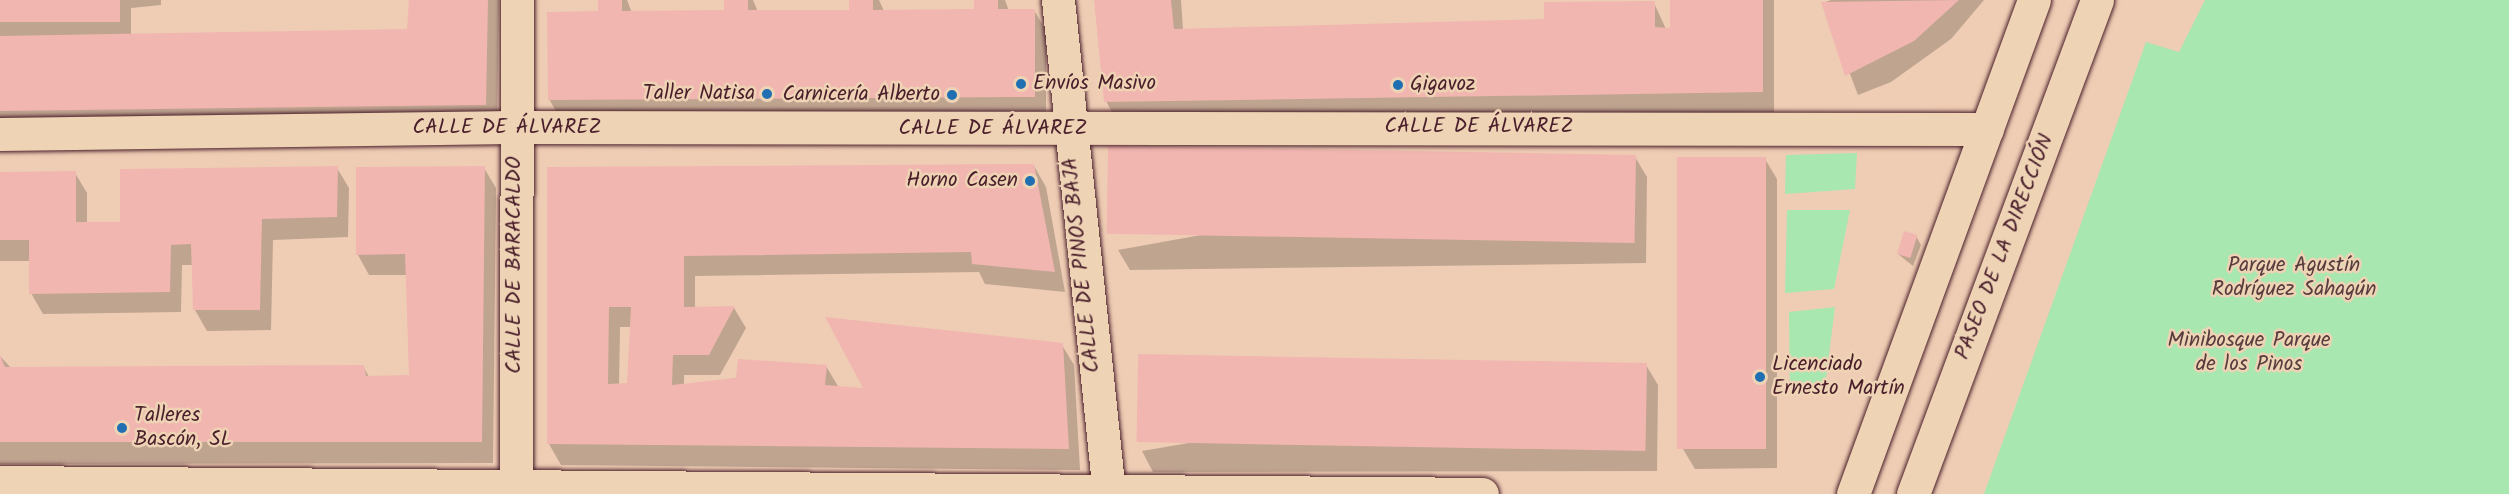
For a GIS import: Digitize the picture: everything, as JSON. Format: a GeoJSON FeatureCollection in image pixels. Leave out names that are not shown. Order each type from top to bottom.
{"type":"FeatureCollection","features":[{"type":"Feature","properties":{"kind":"street","name":"CALLE DE BARACALDO"},"geometry":{"type":"LineString","coordinates":[[516,490],[514,127],[517,0]]}},
{"type":"Feature","properties":{"kind":"street","name":"CALLE DE PINOS BAJA"},"geometry":{"type":"LineString","coordinates":[[1058,0],[1068,128],[1109,492]]}},
{"type":"Feature","properties":{"kind":"street"},"geometry":{"type":"LineString","coordinates":[[1853,494],[2034,0]]}},
{"type":"Feature","properties":{"kind":"street","name":"PASEO DE LA DIRECCIÓN"},"geometry":{"type":"LineString","coordinates":[[1913,494],[2097,0]]}},
{"type":"Feature","properties":{"kind":"street","name":"CALLE DE ÁLVAREZ"},"geometry":{"type":"LineString","coordinates":[[0,134],[514,127],[1987,129]]}},
{"type":"Feature","properties":{"kind":"street"},"geometry":{"type":"LineString","coordinates":[[0,482],[516,490],[1482,494]]}},
{"type":"Feature","properties":{"kind":"green space","name":"Parque Agustín Rodríguez Sahagún"},"geometry":{"type":"Polygon","coordinates":[[[2205,0],[2509,0],[2509,494],[1984,494],[2146,42],[2179,52],[2205,0]]]}},
{"type":"Feature","properties":{"kind":"green space"},"geometry":{"type":"Polygon","coordinates":[[[1857,153],[1855,189],[1785,194],[1786,155],[1857,153]]]}},
{"type":"Feature","properties":{"kind":"green space"},"geometry":{"type":"Polygon","coordinates":[[[1787,210],[1850,210],[1834,289],[1785,293],[1787,210]]]}},
{"type":"Feature","properties":{"kind":"green space"},"geometry":{"type":"Polygon","coordinates":[[[1835,307],[1824,394],[1790,395],[1789,312],[1835,307]]]}},
{"type":"Feature","properties":{"kind":"building"},"geometry":{"type":"Polygon","coordinates":[[[0,0],[120,0],[120,22],[0,22],[0,0]]]}},
{"type":"Feature","properties":{"kind":"building"},"geometry":{"type":"Polygon","coordinates":[[[409,0],[488,0],[486,105],[0,111],[0,36],[407,29],[409,0]]]}},
{"type":"Feature","properties":{"kind":"building"},"geometry":{"type":"Polygon","coordinates":[[[598,0],[622,0],[622,11],[724,10],[724,0],[748,0],[748,10],[849,10],[849,0],[873,0],[873,10],[974,9],[974,0],[998,0],[998,9],[1035,9],[1035,97],[548,100],[547,12],[598,11],[598,0]]]}},
{"type":"Feature","properties":{"kind":"building"},"geometry":{"type":"Polygon","coordinates":[[[1094,0],[1171,0],[1174,29],[1544,19],[1544,2],[1655,1],[1655,27],[1670,28],[1670,0],[1763,0],[1763,92],[1104,102],[1094,0]]]}},
{"type":"Feature","properties":{"kind":"building"},"geometry":{"type":"Polygon","coordinates":[[[1959,0],[1914,41],[1845,76],[1821,2],[1959,0]]]}},
{"type":"Feature","properties":{"kind":"building"},"geometry":{"type":"Polygon","coordinates":[[[1108,146],[1636,155],[1634,243],[1107,234],[1108,146]]]}},
{"type":"Feature","properties":{"kind":"building"},"geometry":{"type":"Polygon","coordinates":[[[1677,157],[1766,157],[1766,449],[1677,449],[1677,157]]]}},
{"type":"Feature","properties":{"kind":"building"},"geometry":{"type":"Polygon","coordinates":[[[1034,164],[1055,272],[972,264],[971,252],[684,256],[684,307],[735,306],[709,355],[673,355],[672,385],[736,378],[738,359],[827,365],[825,385],[863,388],[825,317],[1063,343],[1069,449],[547,444],[547,167],[1034,164]],[[609,307],[608,384],[627,383],[631,307],[609,307]]]}},
{"type":"Feature","properties":{"kind":"building"},"geometry":{"type":"Polygon","coordinates":[[[338,166],[337,217],[262,219],[260,310],[193,310],[191,244],[171,245],[170,292],[29,294],[29,240],[0,240],[0,172],[76,171],[76,222],[120,222],[120,169],[338,166]]]}},
{"type":"Feature","properties":{"kind":"building"},"geometry":{"type":"Polygon","coordinates":[[[485,166],[482,442],[0,442],[0,355],[5,367],[364,365],[366,376],[409,375],[405,254],[356,255],[356,167],[485,166]]]}},
{"type":"Feature","properties":{"kind":"building"},"geometry":{"type":"Polygon","coordinates":[[[1904,231],[1917,235],[1910,258],[1897,254],[1904,231]]]}},
{"type":"Feature","properties":{"kind":"building"},"geometry":{"type":"Polygon","coordinates":[[[1138,354],[1647,363],[1645,451],[1137,442],[1138,354]]]}},
{"type":"Feature","properties":{"kind":"place","name":"Envíos Masivo"},"geometry":{"type":"Point","coordinates":[1021,84]}},
{"type":"Feature","properties":{"kind":"place","name":"Gigavoz"},"geometry":{"type":"Point","coordinates":[1398,85]}},
{"type":"Feature","properties":{"kind":"place","name":"Taller Natisa"},"geometry":{"type":"Point","coordinates":[767,94]}},
{"type":"Feature","properties":{"kind":"place","name":"Carnicería Alberto"},"geometry":{"type":"Point","coordinates":[952,95]}},
{"type":"Feature","properties":{"kind":"place","name":"Horno Casen"},"geometry":{"type":"Point","coordinates":[1030,181]}},
{"type":"Feature","properties":{"kind":"place","name":"Licenciado Ernesto Martín"},"geometry":{"type":"Point","coordinates":[1760,377]}},
{"type":"Feature","properties":{"kind":"place","name":"Talleres Bascón, SL"},"geometry":{"type":"Point","coordinates":[122,428]}},
{"type":"Feature","properties":{"kind":"park label","name":"Minibosque Parque de los Pinos"},"geometry":{"type":"Point","coordinates":[2249,353]}}]}
